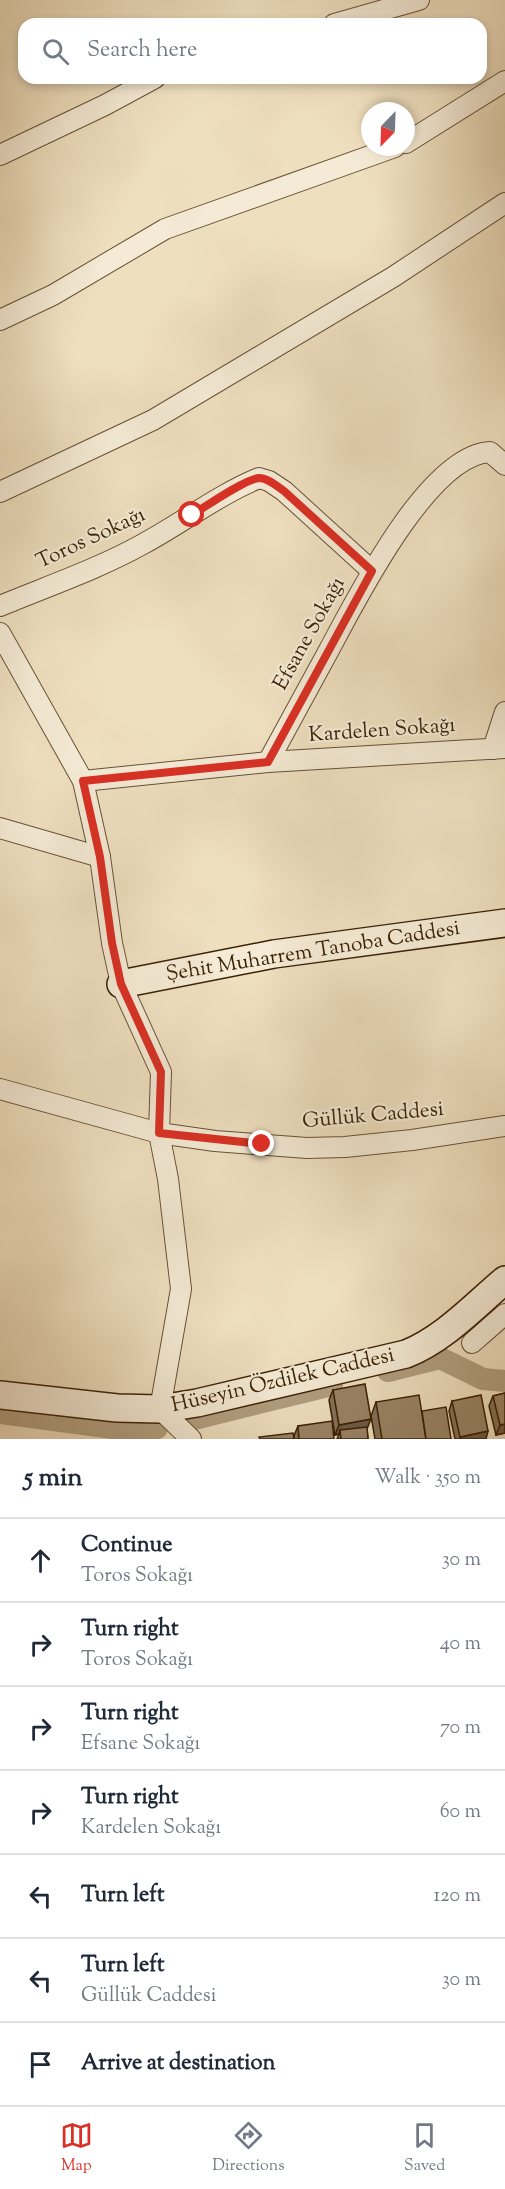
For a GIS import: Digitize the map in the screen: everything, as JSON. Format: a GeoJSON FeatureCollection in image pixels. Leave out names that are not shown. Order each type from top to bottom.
{"type":"FeatureCollection","features":[{"type":"Feature","properties":{"kind":"street"},"geometry":{"type":"LineString","coordinates":[[355,18],[419,0]]}},
{"type":"Feature","properties":{"kind":"street"},"geometry":{"type":"LineString","coordinates":[[415,137],[505,81]]}},
{"type":"Feature","properties":{"kind":"street"},"geometry":{"type":"LineString","coordinates":[[0,155],[144,84]]}},
{"type":"Feature","properties":{"kind":"street"},"geometry":{"type":"LineString","coordinates":[[0,320],[52,295],[165,229],[370,156]]}},
{"type":"Feature","properties":{"kind":"street"},"geometry":{"type":"LineString","coordinates":[[0,492],[153,420],[393,277],[505,203]]}},
{"type":"Feature","properties":{"kind":"street","name":"Efsane Sokağı"},"geometry":{"type":"LineString","coordinates":[[268,762],[372,571],[416,507],[432,488],[455,469],[482,453],[490,452],[505,465]]}},
{"type":"Feature","properties":{"kind":"street","name":"Toros Sokağı"},"geometry":{"type":"LineString","coordinates":[[0,606],[118,557],[146,543],[228,493],[259,478],[269,481],[284,491],[372,571]]}},
{"type":"Feature","properties":{"kind":"street"},"geometry":{"type":"LineString","coordinates":[[0,633],[83,781],[100,857],[112,943],[121,984],[161,1072],[159,1133],[168,1179],[181,1289],[160,1409],[191,1439]]}},
{"type":"Feature","properties":{"kind":"street"},"geometry":{"type":"LineString","coordinates":[[499,748],[505,712]]}},
{"type":"Feature","properties":{"kind":"street","name":"Kardelen Sokağı"},"geometry":{"type":"LineString","coordinates":[[83,781],[268,762],[499,748]]}},
{"type":"Feature","properties":{"kind":"street"},"geometry":{"type":"LineString","coordinates":[[0,828],[100,857]]}},
{"type":"Feature","properties":{"kind":"street","name":"Şehit Muharrem Tanoba Caddesi"},"geometry":{"type":"LineString","coordinates":[[121,984],[274,954],[505,923]]}},
{"type":"Feature","properties":{"kind":"street","name":"Güllük Caddesi"},"geometry":{"type":"LineString","coordinates":[[0,1089],[159,1133],[215,1141],[307,1148],[412,1140],[505,1126]]}},
{"type":"Feature","properties":{"kind":"street","name":"Hüseyin Özdilek Caddesi"},"geometry":{"type":"LineString","coordinates":[[0,1395],[117,1408],[160,1409],[197,1403],[406,1354],[433,1340],[505,1280]]}},
{"type":"Feature","properties":{"kind":"street"},"geometry":{"type":"LineString","coordinates":[[472,1343],[505,1314]]}},
{"type":"Feature","properties":{"kind":"building"},"geometry":{"type":"Polygon","coordinates":[[[365,1384],[371,1419],[339,1425],[333,1390],[365,1384]]]}},
{"type":"Feature","properties":{"kind":"building"},"geometry":{"type":"Polygon","coordinates":[[[505,1393],[505,1424],[500,1425],[493,1396],[505,1393]]]}},
{"type":"Feature","properties":{"kind":"building"},"geometry":{"type":"Polygon","coordinates":[[[419,1395],[426,1439],[382,1439],[376,1402],[419,1395]]]}},
{"type":"Feature","properties":{"kind":"building"},"geometry":{"type":"Polygon","coordinates":[[[481,1395],[488,1431],[460,1437],[452,1401],[481,1395]]]}},
{"type":"Feature","properties":{"kind":"building"},"geometry":{"type":"Polygon","coordinates":[[[446,1407],[451,1439],[426,1439],[422,1411],[446,1407]]]}},
{"type":"Feature","properties":{"kind":"building"},"geometry":{"type":"Polygon","coordinates":[[[332,1421],[334,1439],[299,1439],[298,1426],[332,1421]]]}},
{"type":"Feature","properties":{"kind":"building"},"geometry":{"type":"Polygon","coordinates":[[[367,1427],[368,1439],[341,1439],[340,1430],[367,1427]]]}},
{"type":"Feature","properties":{"kind":"building"},"geometry":{"type":"Polygon","coordinates":[[[293,1433],[294,1439],[260,1439],[259,1437],[293,1433]]]}},
{"type":"Feature","properties":{"kind":"waterway"},"geometry":{"type":"LineString","coordinates":[[388,1371],[440,1358],[483,1379],[505,1381]]}},
{"type":"Feature","properties":{"kind":"waterway"},"geometry":{"type":"LineString","coordinates":[[194,1419],[332,1385]]}},
{"type":"Feature","properties":{"kind":"waterway"},"geometry":{"type":"LineString","coordinates":[[0,1413],[142,1432],[157,1428]]}},
{"type":"Feature","properties":{"kind":"route"},"geometry":{"type":"LineString","coordinates":[[192,515],[247,483],[259,478],[269,481],[284,491],[372,571],[268,762],[83,781],[100,857],[112,943],[121,984],[161,1072],[159,1133],[215,1141],[262,1144]]}}]}
